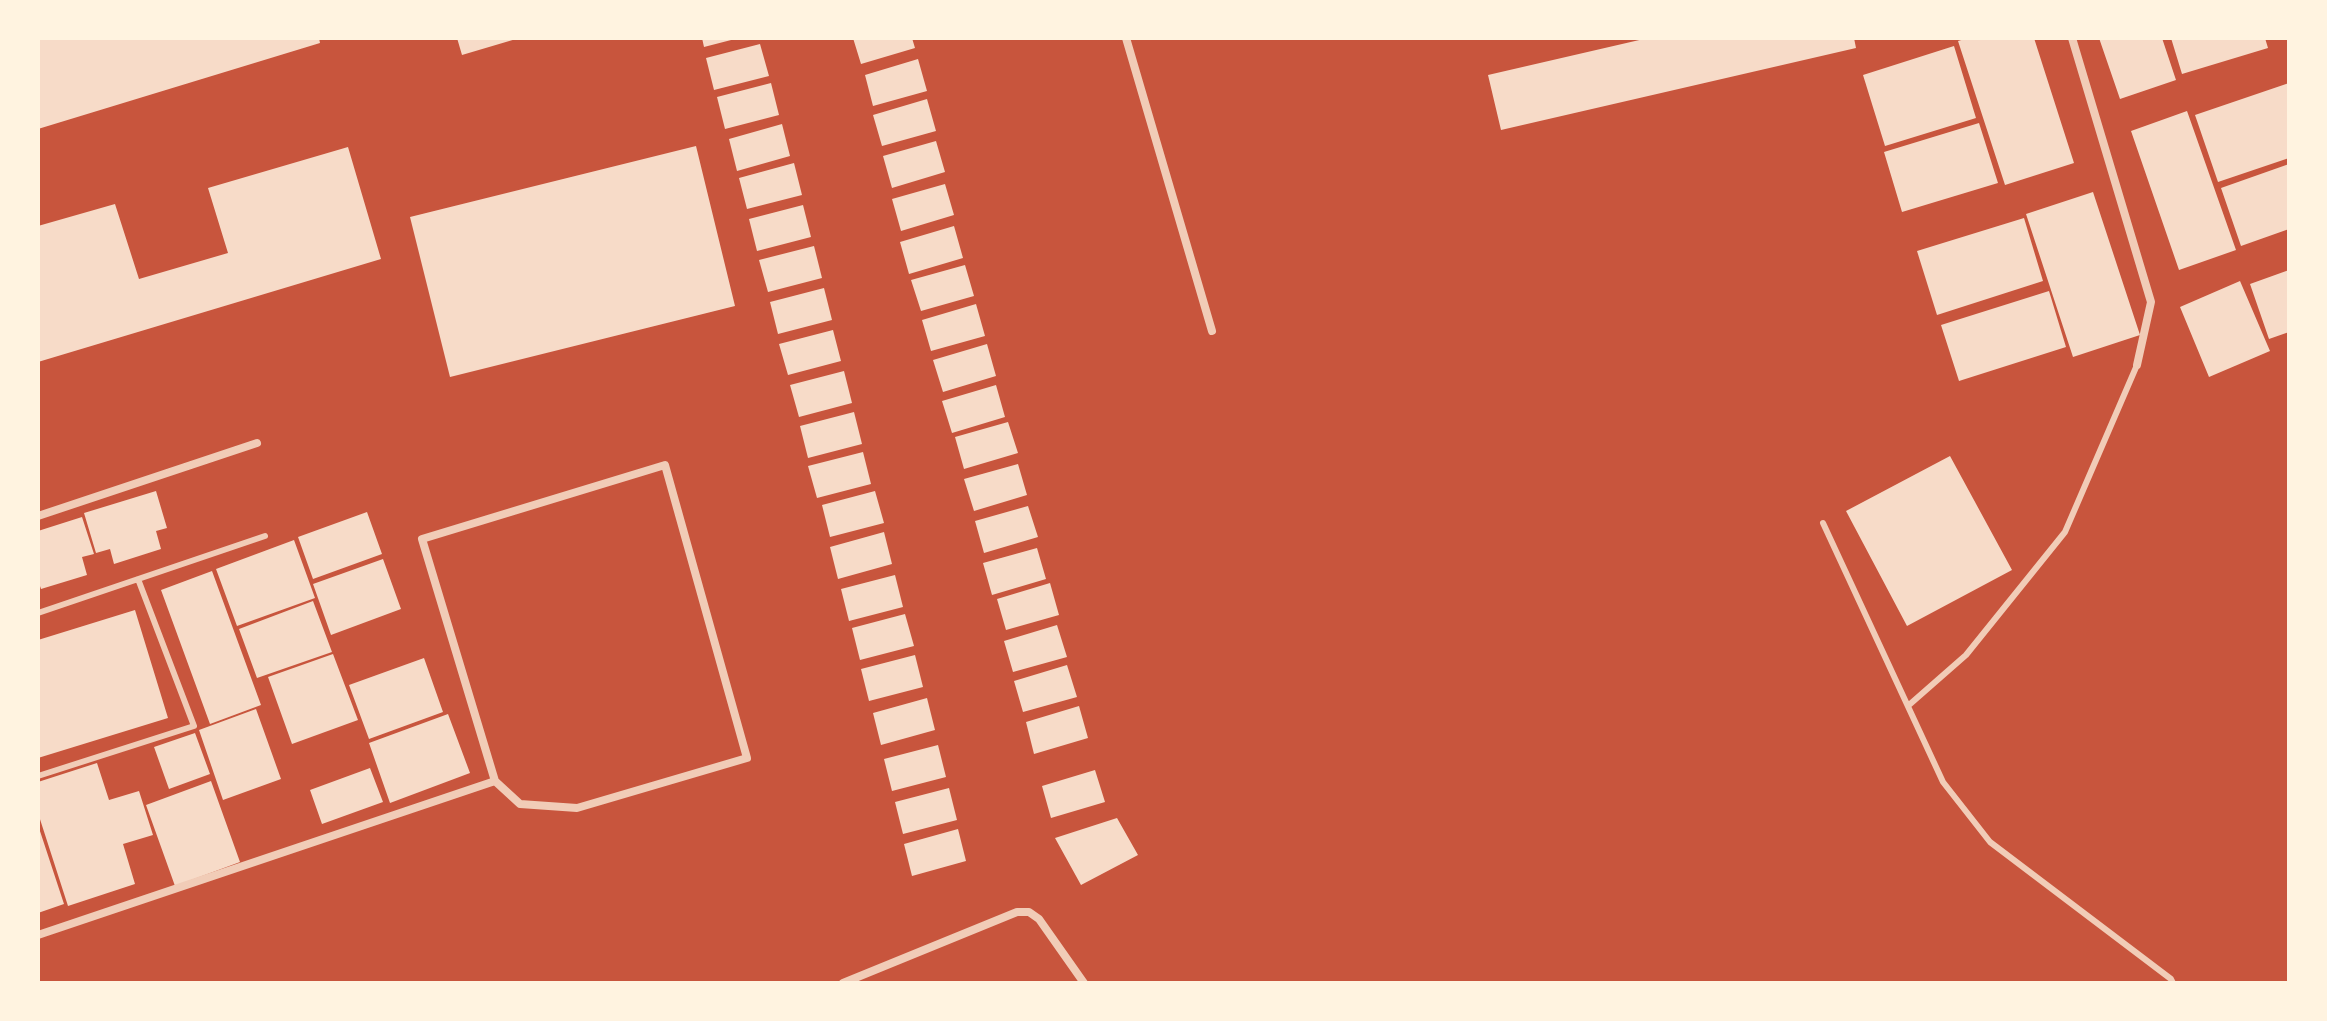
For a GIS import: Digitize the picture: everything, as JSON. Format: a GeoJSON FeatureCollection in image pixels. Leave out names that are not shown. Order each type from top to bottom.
{"type":"FeatureCollection","features":[{"type":"Feature","properties":{"kind":"street"},"geometry":{"type":"LineString","coordinates":[[1126,38],[1212,331]]}},
{"type":"Feature","properties":{"kind":"street"},"geometry":{"type":"LineString","coordinates":[[2072,38],[2151,302],[2137,365]]}},
{"type":"Feature","properties":{"kind":"street"},"geometry":{"type":"LineString","coordinates":[[38,516],[257,443]]}},
{"type":"Feature","properties":{"kind":"street"},"geometry":{"type":"LineString","coordinates":[[665,465],[747,758],[577,808],[520,804],[495,781],[422,539],[665,465]]}},
{"type":"Feature","properties":{"kind":"street"},"geometry":{"type":"LineString","coordinates":[[38,935],[495,781]]}},
{"type":"Feature","properties":{"kind":"street"},"geometry":{"type":"LineString","coordinates":[[843,983],[1017,912],[1029,912],[1039,919],[1084,983]]}},
{"type":"Feature","properties":{"kind":"lane"},"geometry":{"type":"LineString","coordinates":[[1909,705],[1966,655],[2065,532],[2137,365]]}},
{"type":"Feature","properties":{"kind":"lane"},"geometry":{"type":"LineString","coordinates":[[1823,523],[1943,782],[1990,842],[2173,983]]}},
{"type":"Feature","properties":{"kind":"lane"},"geometry":{"type":"LineString","coordinates":[[38,613],[265,536]]}},
{"type":"Feature","properties":{"kind":"lane"},"geometry":{"type":"LineString","coordinates":[[38,776],[194,726],[138,579]]}},
{"type":"Feature","properties":{"kind":"building"},"geometry":{"type":"Polygon","coordinates":[[[38,38],[319,38],[320,43],[38,129],[38,38]]]}},
{"type":"Feature","properties":{"kind":"building"},"geometry":{"type":"Polygon","coordinates":[[[457,38],[516,38],[516,39],[462,55],[457,38]]]}},
{"type":"Feature","properties":{"kind":"building"},"geometry":{"type":"Polygon","coordinates":[[[702,38],[735,38],[735,39],[704,47],[702,38]]]}},
{"type":"Feature","properties":{"kind":"building"},"geometry":{"type":"Polygon","coordinates":[[[853,38],[912,38],[915,48],[861,64],[853,38]]]}},
{"type":"Feature","properties":{"kind":"building"},"geometry":{"type":"Polygon","coordinates":[[[1648,38],[1854,38],[1856,48],[1501,130],[1488,75],[1648,38]]]}},
{"type":"Feature","properties":{"kind":"building"},"geometry":{"type":"Polygon","coordinates":[[[1968,38],[2034,38],[2074,163],[2005,185],[1958,41],[1968,38]]]}},
{"type":"Feature","properties":{"kind":"building"},"geometry":{"type":"Polygon","coordinates":[[[2099,38],[2162,38],[2176,80],[2120,99],[2099,38]]]}},
{"type":"Feature","properties":{"kind":"building"},"geometry":{"type":"Polygon","coordinates":[[[2171,38],[2265,38],[2268,48],[2182,74],[2171,38]]]}},
{"type":"Feature","properties":{"kind":"building"},"geometry":{"type":"Polygon","coordinates":[[[760,44],[769,76],[714,90],[706,58],[760,44]]]}},
{"type":"Feature","properties":{"kind":"building"},"geometry":{"type":"Polygon","coordinates":[[[1954,46],[1976,118],[1885,146],[1863,75],[1954,46]]]}},
{"type":"Feature","properties":{"kind":"building"},"geometry":{"type":"Polygon","coordinates":[[[918,59],[927,91],[873,106],[865,75],[918,59]]]}},
{"type":"Feature","properties":{"kind":"building"},"geometry":{"type":"Polygon","coordinates":[[[771,83],[779,115],[725,129],[717,97],[771,83]]]}},
{"type":"Feature","properties":{"kind":"building"},"geometry":{"type":"Polygon","coordinates":[[[2289,83],[2289,158],[2218,182],[2195,115],[2289,83]]]}},
{"type":"Feature","properties":{"kind":"building"},"geometry":{"type":"Polygon","coordinates":[[[927,99],[936,131],[882,146],[873,115],[927,99]]]}},
{"type":"Feature","properties":{"kind":"building"},"geometry":{"type":"Polygon","coordinates":[[[2187,111],[2236,250],[2179,270],[2131,131],[2187,111]]]}},
{"type":"Feature","properties":{"kind":"building"},"geometry":{"type":"Polygon","coordinates":[[[1979,123],[1998,183],[1902,212],[1884,152],[1979,123]]]}},
{"type":"Feature","properties":{"kind":"building"},"geometry":{"type":"Polygon","coordinates":[[[782,124],[790,156],[737,171],[729,139],[782,124]]]}},
{"type":"Feature","properties":{"kind":"building"},"geometry":{"type":"Polygon","coordinates":[[[936,141],[945,172],[892,188],[883,156],[936,141]]]}},
{"type":"Feature","properties":{"kind":"building"},"geometry":{"type":"Polygon","coordinates":[[[696,146],[735,306],[450,377],[410,217],[696,146]]]}},
{"type":"Feature","properties":{"kind":"building"},"geometry":{"type":"Polygon","coordinates":[[[348,147],[381,259],[38,362],[38,226],[115,204],[139,279],[228,253],[208,188],[348,147]]]}},
{"type":"Feature","properties":{"kind":"building"},"geometry":{"type":"Polygon","coordinates":[[[794,163],[802,195],[747,209],[739,178],[794,163]]]}},
{"type":"Feature","properties":{"kind":"building"},"geometry":{"type":"Polygon","coordinates":[[[2289,164],[2289,229],[2241,246],[2221,188],[2289,164]]]}},
{"type":"Feature","properties":{"kind":"building"},"geometry":{"type":"Polygon","coordinates":[[[945,184],[954,215],[901,231],[892,199],[945,184]]]}},
{"type":"Feature","properties":{"kind":"building"},"geometry":{"type":"Polygon","coordinates":[[[2093,192],[2140,335],[2073,357],[2026,214],[2093,192]]]}},
{"type":"Feature","properties":{"kind":"building"},"geometry":{"type":"Polygon","coordinates":[[[803,205],[811,237],[757,251],[749,219],[803,205]]]}},
{"type":"Feature","properties":{"kind":"building"},"geometry":{"type":"Polygon","coordinates":[[[2024,218],[2043,281],[1937,315],[1917,251],[2024,218]]]}},
{"type":"Feature","properties":{"kind":"building"},"geometry":{"type":"Polygon","coordinates":[[[954,226],[963,258],[909,274],[900,242],[954,226]]]}},
{"type":"Feature","properties":{"kind":"building"},"geometry":{"type":"Polygon","coordinates":[[[814,246],[822,278],[768,292],[759,260],[814,246]]]}},
{"type":"Feature","properties":{"kind":"building"},"geometry":{"type":"Polygon","coordinates":[[[965,265],[974,296],[921,311],[911,280],[965,265]]]}},
{"type":"Feature","properties":{"kind":"building"},"geometry":{"type":"Polygon","coordinates":[[[2289,270],[2289,332],[2269,339],[2250,284],[2289,270]]]}},
{"type":"Feature","properties":{"kind":"building"},"geometry":{"type":"Polygon","coordinates":[[[2240,281],[2270,351],[2209,377],[2180,307],[2240,281]]]}},
{"type":"Feature","properties":{"kind":"building"},"geometry":{"type":"Polygon","coordinates":[[[824,288],[832,320],[778,334],[770,302],[824,288]]]}},
{"type":"Feature","properties":{"kind":"building"},"geometry":{"type":"Polygon","coordinates":[[[2049,291],[2066,347],[1959,381],[1941,325],[2049,291]]]}},
{"type":"Feature","properties":{"kind":"building"},"geometry":{"type":"Polygon","coordinates":[[[976,304],[985,336],[931,351],[922,320],[976,304]]]}},
{"type":"Feature","properties":{"kind":"building"},"geometry":{"type":"Polygon","coordinates":[[[833,330],[841,361],[788,375],[779,344],[833,330]]]}},
{"type":"Feature","properties":{"kind":"building"},"geometry":{"type":"Polygon","coordinates":[[[987,344],[996,376],[943,392],[933,360],[987,344]]]}},
{"type":"Feature","properties":{"kind":"building"},"geometry":{"type":"Polygon","coordinates":[[[844,371],[852,403],[799,417],[790,385],[844,371]]]}},
{"type":"Feature","properties":{"kind":"building"},"geometry":{"type":"Polygon","coordinates":[[[996,385],[1005,417],[952,433],[942,401],[996,385]]]}},
{"type":"Feature","properties":{"kind":"building"},"geometry":{"type":"Polygon","coordinates":[[[854,412],[862,444],[808,458],[800,426],[854,412]]]}},
{"type":"Feature","properties":{"kind":"building"},"geometry":{"type":"Polygon","coordinates":[[[1008,422],[1018,453],[964,469],[955,437],[1008,422]]]}},
{"type":"Feature","properties":{"kind":"building"},"geometry":{"type":"Polygon","coordinates":[[[863,452],[871,484],[817,498],[808,466],[863,452]]]}},
{"type":"Feature","properties":{"kind":"building"},"geometry":{"type":"Polygon","coordinates":[[[1950,456],[2012,570],[1907,626],[1846,511],[1950,456]]]}},
{"type":"Feature","properties":{"kind":"building"},"geometry":{"type":"Polygon","coordinates":[[[1018,464],[1027,495],[974,511],[964,479],[1018,464]]]}},
{"type":"Feature","properties":{"kind":"building"},"geometry":{"type":"Polygon","coordinates":[[[156,491],[167,528],[156,531],[161,549],[114,564],[110,549],[96,553],[84,513],[156,491]]]}},
{"type":"Feature","properties":{"kind":"building"},"geometry":{"type":"Polygon","coordinates":[[[875,491],[884,523],[830,537],[822,505],[875,491]]]}},
{"type":"Feature","properties":{"kind":"building"},"geometry":{"type":"Polygon","coordinates":[[[1028,506],[1038,537],[984,553],[975,521],[1028,506]]]}},
{"type":"Feature","properties":{"kind":"building"},"geometry":{"type":"Polygon","coordinates":[[[367,512],[382,554],[313,579],[298,537],[367,512]]]}},
{"type":"Feature","properties":{"kind":"building"},"geometry":{"type":"Polygon","coordinates":[[[82,517],[94,554],[82,557],[87,575],[41,589],[38,580],[38,531],[82,517]]]}},
{"type":"Feature","properties":{"kind":"building"},"geometry":{"type":"Polygon","coordinates":[[[884,532],[892,564],[838,579],[830,547],[884,532]]]}},
{"type":"Feature","properties":{"kind":"building"},"geometry":{"type":"Polygon","coordinates":[[[294,540],[315,598],[237,626],[216,569],[294,540]]]}},
{"type":"Feature","properties":{"kind":"building"},"geometry":{"type":"Polygon","coordinates":[[[1037,548],[1046,579],[992,595],[983,563],[1037,548]]]}},
{"type":"Feature","properties":{"kind":"building"},"geometry":{"type":"Polygon","coordinates":[[[383,559],[401,609],[331,635],[313,584],[383,559]]]}},
{"type":"Feature","properties":{"kind":"building"},"geometry":{"type":"Polygon","coordinates":[[[212,571],[261,705],[210,724],[161,590],[212,571]]]}},
{"type":"Feature","properties":{"kind":"building"},"geometry":{"type":"Polygon","coordinates":[[[895,575],[903,607],[849,621],[841,589],[895,575]]]}},
{"type":"Feature","properties":{"kind":"building"},"geometry":{"type":"Polygon","coordinates":[[[1050,583],[1059,615],[1006,630],[997,599],[1050,583]]]}},
{"type":"Feature","properties":{"kind":"building"},"geometry":{"type":"Polygon","coordinates":[[[313,601],[332,652],[257,678],[239,629],[313,601]]]}},
{"type":"Feature","properties":{"kind":"building"},"geometry":{"type":"Polygon","coordinates":[[[135,610],[168,718],[38,758],[38,640],[135,610]]]}},
{"type":"Feature","properties":{"kind":"building"},"geometry":{"type":"Polygon","coordinates":[[[905,614],[914,646],[860,660],[852,628],[905,614]]]}},
{"type":"Feature","properties":{"kind":"building"},"geometry":{"type":"Polygon","coordinates":[[[1057,625],[1067,657],[1013,672],[1004,641],[1057,625]]]}},
{"type":"Feature","properties":{"kind":"building"},"geometry":{"type":"Polygon","coordinates":[[[333,654],[358,720],[292,744],[268,677],[333,654]]]}},
{"type":"Feature","properties":{"kind":"building"},"geometry":{"type":"Polygon","coordinates":[[[915,655],[923,687],[869,701],[861,669],[915,655]]]}},
{"type":"Feature","properties":{"kind":"building"},"geometry":{"type":"Polygon","coordinates":[[[424,658],[443,712],[369,739],[349,685],[424,658]]]}},
{"type":"Feature","properties":{"kind":"building"},"geometry":{"type":"Polygon","coordinates":[[[1067,665],[1077,697],[1023,712],[1014,681],[1067,665]]]}},
{"type":"Feature","properties":{"kind":"building"},"geometry":{"type":"Polygon","coordinates":[[[927,698],[935,730],[881,745],[873,713],[927,698]]]}},
{"type":"Feature","properties":{"kind":"building"},"geometry":{"type":"Polygon","coordinates":[[[1079,706],[1088,738],[1034,754],[1026,722],[1079,706]]]}},
{"type":"Feature","properties":{"kind":"building"},"geometry":{"type":"Polygon","coordinates":[[[256,709],[281,779],[223,800],[199,730],[256,709]]]}},
{"type":"Feature","properties":{"kind":"building"},"geometry":{"type":"Polygon","coordinates":[[[448,714],[470,773],[390,803],[369,743],[448,714]]]}},
{"type":"Feature","properties":{"kind":"building"},"geometry":{"type":"Polygon","coordinates":[[[195,733],[210,774],[169,789],[154,747],[195,733]]]}},
{"type":"Feature","properties":{"kind":"building"},"geometry":{"type":"Polygon","coordinates":[[[938,745],[946,777],[892,791],[884,759],[938,745]]]}},
{"type":"Feature","properties":{"kind":"building"},"geometry":{"type":"Polygon","coordinates":[[[97,763],[109,800],[139,791],[153,835],[123,844],[135,884],[68,906],[38,813],[38,782],[97,763]]]}},
{"type":"Feature","properties":{"kind":"building"},"geometry":{"type":"Polygon","coordinates":[[[370,768],[383,802],[322,824],[310,790],[370,768]]]}},
{"type":"Feature","properties":{"kind":"building"},"geometry":{"type":"Polygon","coordinates":[[[1095,770],[1105,802],[1051,818],[1042,786],[1095,770]]]}},
{"type":"Feature","properties":{"kind":"building"},"geometry":{"type":"Polygon","coordinates":[[[211,781],[240,862],[175,886],[146,805],[211,781]]]}},
{"type":"Feature","properties":{"kind":"building"},"geometry":{"type":"Polygon","coordinates":[[[949,788],[957,820],[903,834],[895,802],[949,788]]]}},
{"type":"Feature","properties":{"kind":"building"},"geometry":{"type":"Polygon","coordinates":[[[1117,818],[1138,855],[1081,885],[1055,838],[1117,818]]]}},
{"type":"Feature","properties":{"kind":"building"},"geometry":{"type":"Polygon","coordinates":[[[38,825],[64,904],[38,913],[38,825]]]}},
{"type":"Feature","properties":{"kind":"building"},"geometry":{"type":"Polygon","coordinates":[[[958,829],[966,861],[912,876],[904,844],[958,829]]]}}]}
